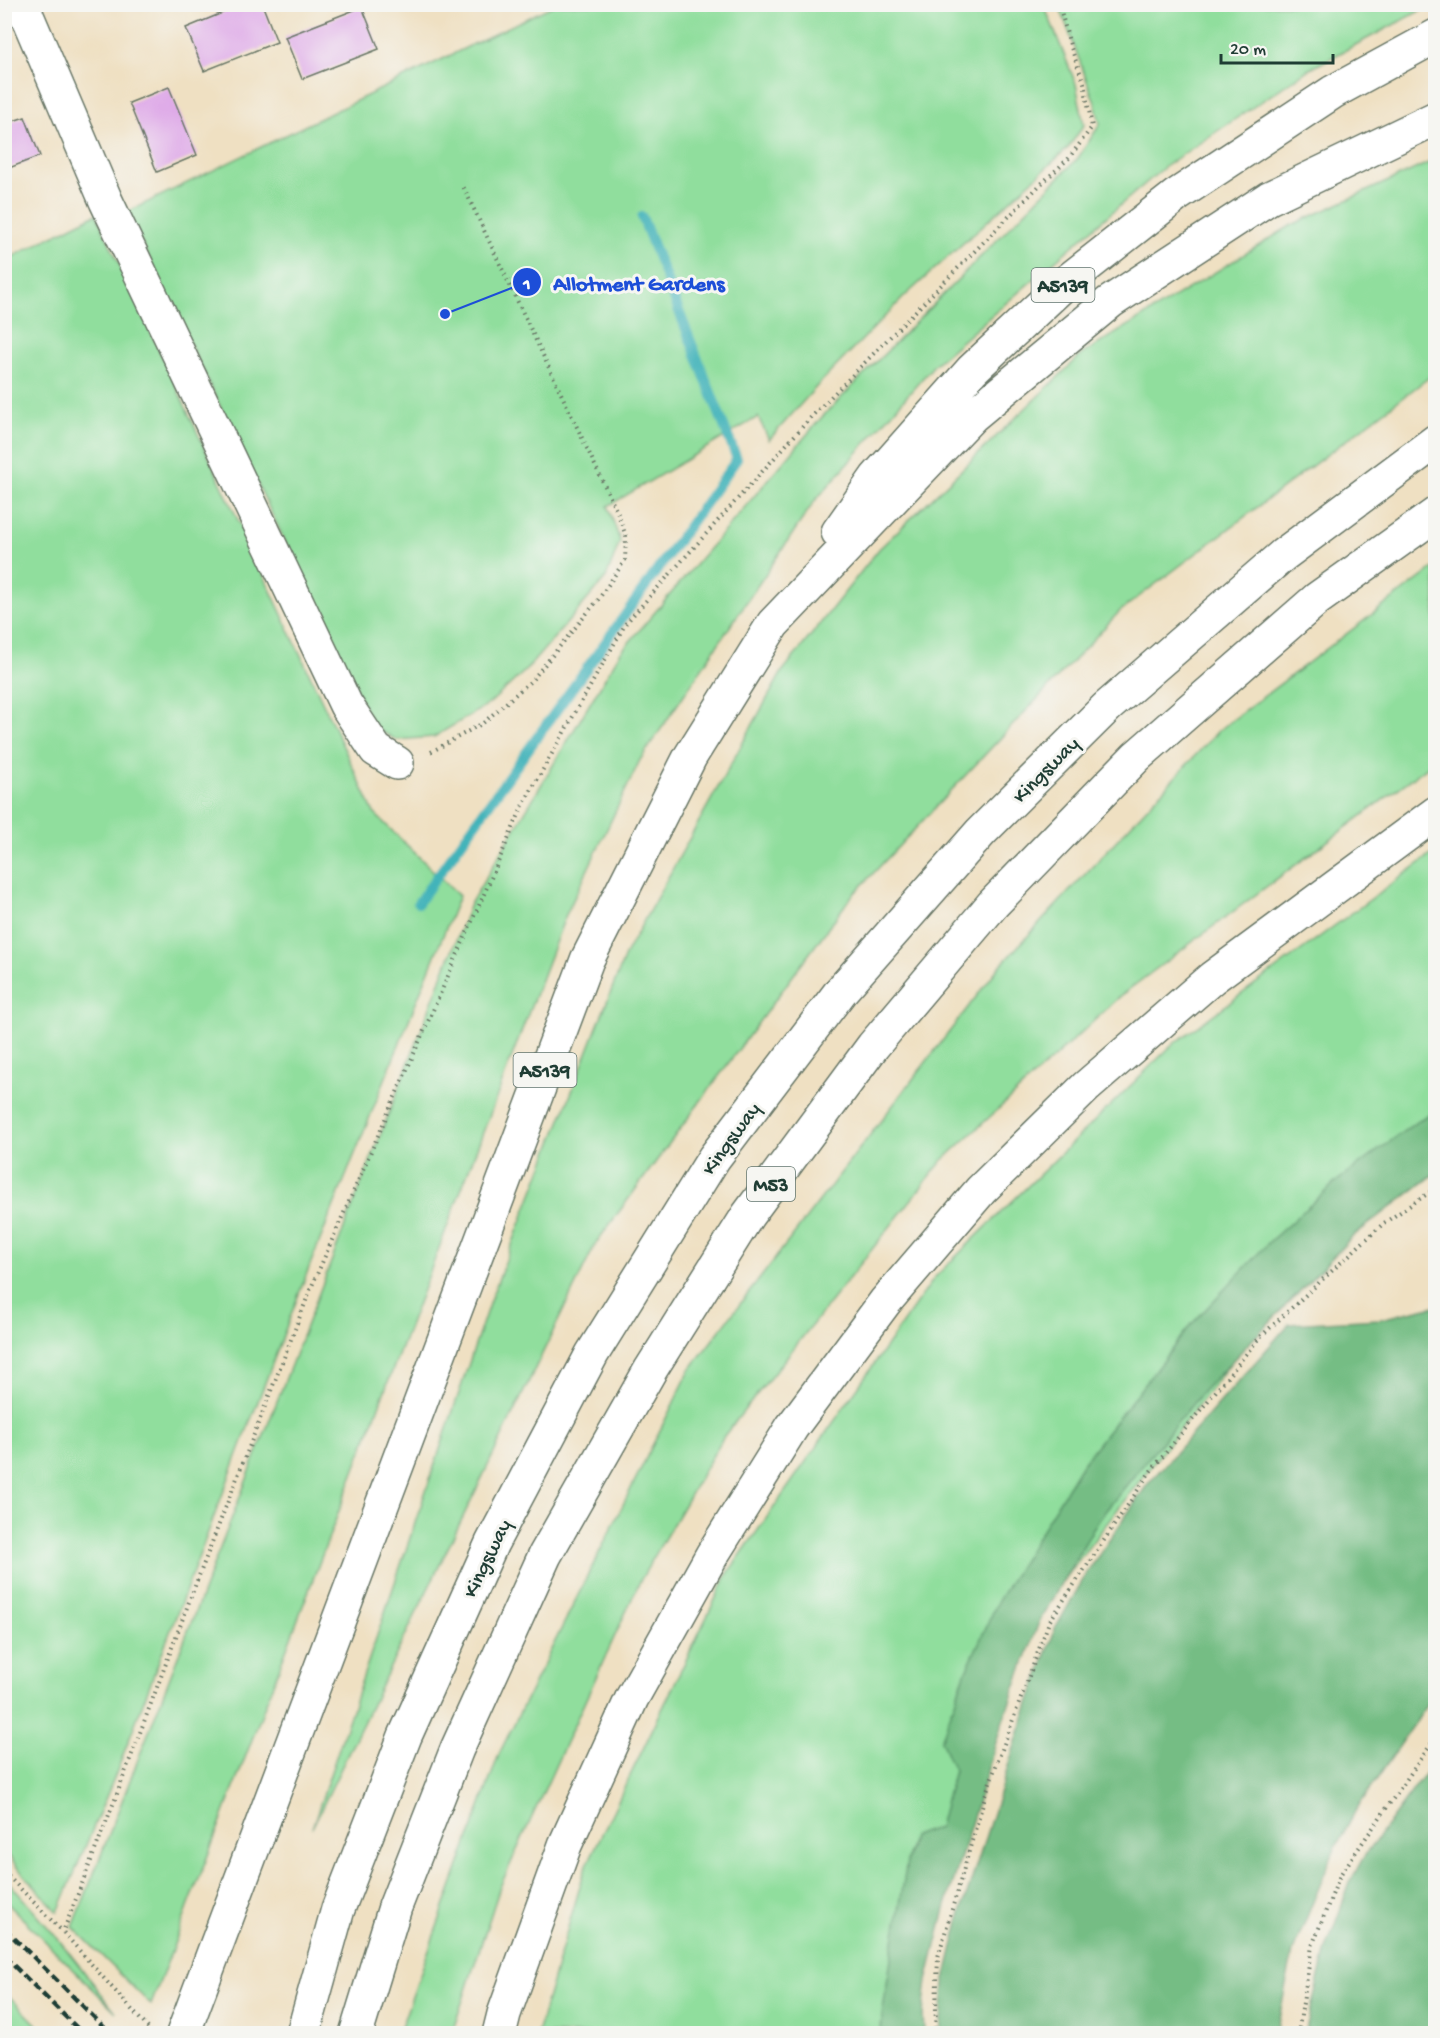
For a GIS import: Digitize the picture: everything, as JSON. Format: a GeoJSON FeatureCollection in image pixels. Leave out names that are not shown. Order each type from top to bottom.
{"type":"FeatureCollection","features":[{"type":"Feature","properties":{"kind":"main road"},"geometry":{"type":"LineString","coordinates":[[22,4],[106,201],[345,705],[376,750],[397,764]]}},
{"type":"Feature","properties":{"kind":"main road","name":"A5139"},"geometry":{"type":"LineString","coordinates":[[183,2034],[587,960],[690,757],[773,624],[876,478],[972,370],[1065,283],[1177,195],[1333,92],[1436,36]]}},
{"type":"Feature","properties":{"kind":"main road","name":"A5139"},"geometry":{"type":"LineString","coordinates":[[773,624],[972,416],[1110,302],[1269,198],[1436,118]]}},
{"type":"Feature","properties":{"kind":"main road","name":"Kingsway"},"geometry":{"type":"LineString","coordinates":[[303,2034],[338,1909],[405,1736],[492,1543],[592,1354],[714,1158],[841,991],[981,832],[1107,706],[1283,555],[1436,441]]}},
{"type":"Feature","properties":{"kind":"main road","name":"M53"},"geometry":{"type":"LineString","coordinates":[[356,2034],[395,1907],[457,1749],[545,1555],[651,1370],[748,1215],[873,1046],[993,904],[1136,757],[1317,599],[1436,514]]}},
{"type":"Feature","properties":{"kind":"main road"},"geometry":{"type":"LineString","coordinates":[[499,2034],[566,1845],[632,1698],[712,1555],[792,1426],[885,1302],[981,1190],[1086,1087],[1212,978],[1436,813]]}},
{"type":"Feature","properties":{"kind":"path"},"geometry":{"type":"LineString","coordinates":[[63,1932],[311,1288],[524,803],[626,623],[813,415],[1069,158],[1092,127],[1084,83],[1070,45],[1059,4]]}},
{"type":"Feature","properties":{"kind":"path"},"geometry":{"type":"LineString","coordinates":[[397,764],[419,758],[483,723],[532,680],[598,600],[625,560],[626,537],[618,514],[463,186]]}},
{"type":"Feature","properties":{"kind":"path"},"geometry":{"type":"LineString","coordinates":[[935,2034],[938,1957],[986,1793],[1049,1623],[1150,1472],[1260,1337],[1384,1223],[1436,1188]]}},
{"type":"Feature","properties":{"kind":"path"},"geometry":{"type":"LineString","coordinates":[[1298,2034],[1312,1946],[1340,1875],[1436,1737]]}},
{"type":"Feature","properties":{"kind":"path"},"geometry":{"type":"LineString","coordinates":[[4,1872],[63,1932],[152,2034]]}},
{"type":"Feature","properties":{"kind":"green space"},"geometry":{"type":"Polygon","coordinates":[[[554,5],[1044,5],[1076,84],[1084,125],[1068,148],[905,296],[817,386],[769,440],[758,417],[608,506],[620,541],[606,578],[527,669],[489,704],[434,737],[396,740],[374,727],[127,212],[554,5]]]}},
{"type":"Feature","properties":{"kind":"green space"},"geometry":{"type":"Polygon","coordinates":[[[1059,5],[1431,5],[1308,70],[1167,165],[935,364],[814,502],[640,760],[565,917],[151,2005],[73,1927],[470,904],[620,653],[822,417],[1078,158],[1100,124],[1095,103],[1059,5]]]}},
{"type":"Feature","properties":{"kind":"green space"},"geometry":{"type":"Polygon","coordinates":[[[1435,160],[1435,373],[1120,611],[851,897],[596,1243],[312,1828],[490,1301],[626,953],[782,672],[879,549],[1082,354],[1292,225],[1435,160]]]}},
{"type":"Feature","properties":{"kind":"green space"},"geometry":{"type":"Polygon","coordinates":[[[96,214],[374,813],[459,896],[310,1265],[117,1771],[58,1912],[16,1866],[4,1849],[4,261],[96,214]]]}},
{"type":"Feature","properties":{"kind":"green space"},"geometry":{"type":"Polygon","coordinates":[[[1435,567],[1435,761],[1124,993],[942,1161],[724,1436],[640,1581],[500,1887],[452,2033],[399,2033],[499,1754],[691,1368],[999,967],[1218,731],[1435,567]]]}},
{"type":"Feature","properties":{"kind":"green space"},"geometry":{"type":"Polygon","coordinates":[[[1435,852],[1435,1174],[1293,1282],[1024,1631],[930,1910],[915,2033],[537,2034],[585,1869],[728,1573],[935,1277],[1172,1045],[1435,852]]]}},
{"type":"Feature","properties":{"kind":"green space"},"geometry":{"type":"Polygon","coordinates":[[[1435,1111],[1435,1173],[1355,1234],[1204,1390],[1099,1519],[1039,1622],[1001,1726],[945,1909],[927,1981],[923,2013],[924,2033],[881,2033],[907,1861],[913,1836],[939,1827],[954,1770],[941,1741],[965,1673],[998,1601],[1082,1464],[1189,1327],[1270,1241],[1337,1181],[1419,1120],[1435,1111]]]}},
{"type":"Feature","properties":{"kind":"green space"},"geometry":{"type":"Polygon","coordinates":[[[1435,1306],[1435,1696],[1356,1810],[1334,1851],[1293,1951],[1276,2033],[940,2033],[944,1984],[961,1913],[1019,1732],[1055,1629],[1088,1571],[1147,1485],[1289,1324],[1380,1319],[1435,1306]]]}},
{"type":"Feature","properties":{"kind":"green space"},"geometry":{"type":"Polygon","coordinates":[[[1435,1760],[1435,2033],[1305,2033],[1326,1949],[1351,1880],[1363,1858],[1435,1760]]]}},
{"type":"Feature","properties":{"kind":"green space"},"geometry":{"type":"Polygon","coordinates":[[[5,1878],[59,1940],[116,2012],[5,1901],[5,1878]]]}},
{"type":"Feature","properties":{"kind":"green space"},"geometry":{"type":"Polygon","coordinates":[[[5,1992],[45,2033],[5,2033],[5,1992]]]}},
{"type":"Feature","properties":{"kind":"building"},"geometry":{"type":"Polygon","coordinates":[[[244,4],[262,4],[277,42],[204,71],[186,28],[244,4]]]}},
{"type":"Feature","properties":{"kind":"building"},"geometry":{"type":"Polygon","coordinates":[[[362,7],[379,49],[302,79],[285,37],[362,7]]]}},
{"type":"Feature","properties":{"kind":"building"},"geometry":{"type":"Polygon","coordinates":[[[169,87],[197,155],[157,172],[129,103],[169,87]]]}},
{"type":"Feature","properties":{"kind":"building"},"geometry":{"type":"Polygon","coordinates":[[[25,117],[40,156],[4,170],[4,124],[25,117]]]}},
{"type":"Feature","properties":{"kind":"waterway"},"geometry":{"type":"LineString","coordinates":[[418,903],[737,459],[642,217]]}},
{"type":"Feature","properties":{"kind":"railway"},"geometry":{"type":"LineString","coordinates":[[4,1928],[111,2034]]}},
{"type":"Feature","properties":{"kind":"railway"},"geometry":{"type":"LineString","coordinates":[[4,1956],[83,2034]]}},
{"type":"Feature","properties":{"kind":"place","name":"Allotment Gardens"},"geometry":{"type":"Point","coordinates":[445,314]}}]}
